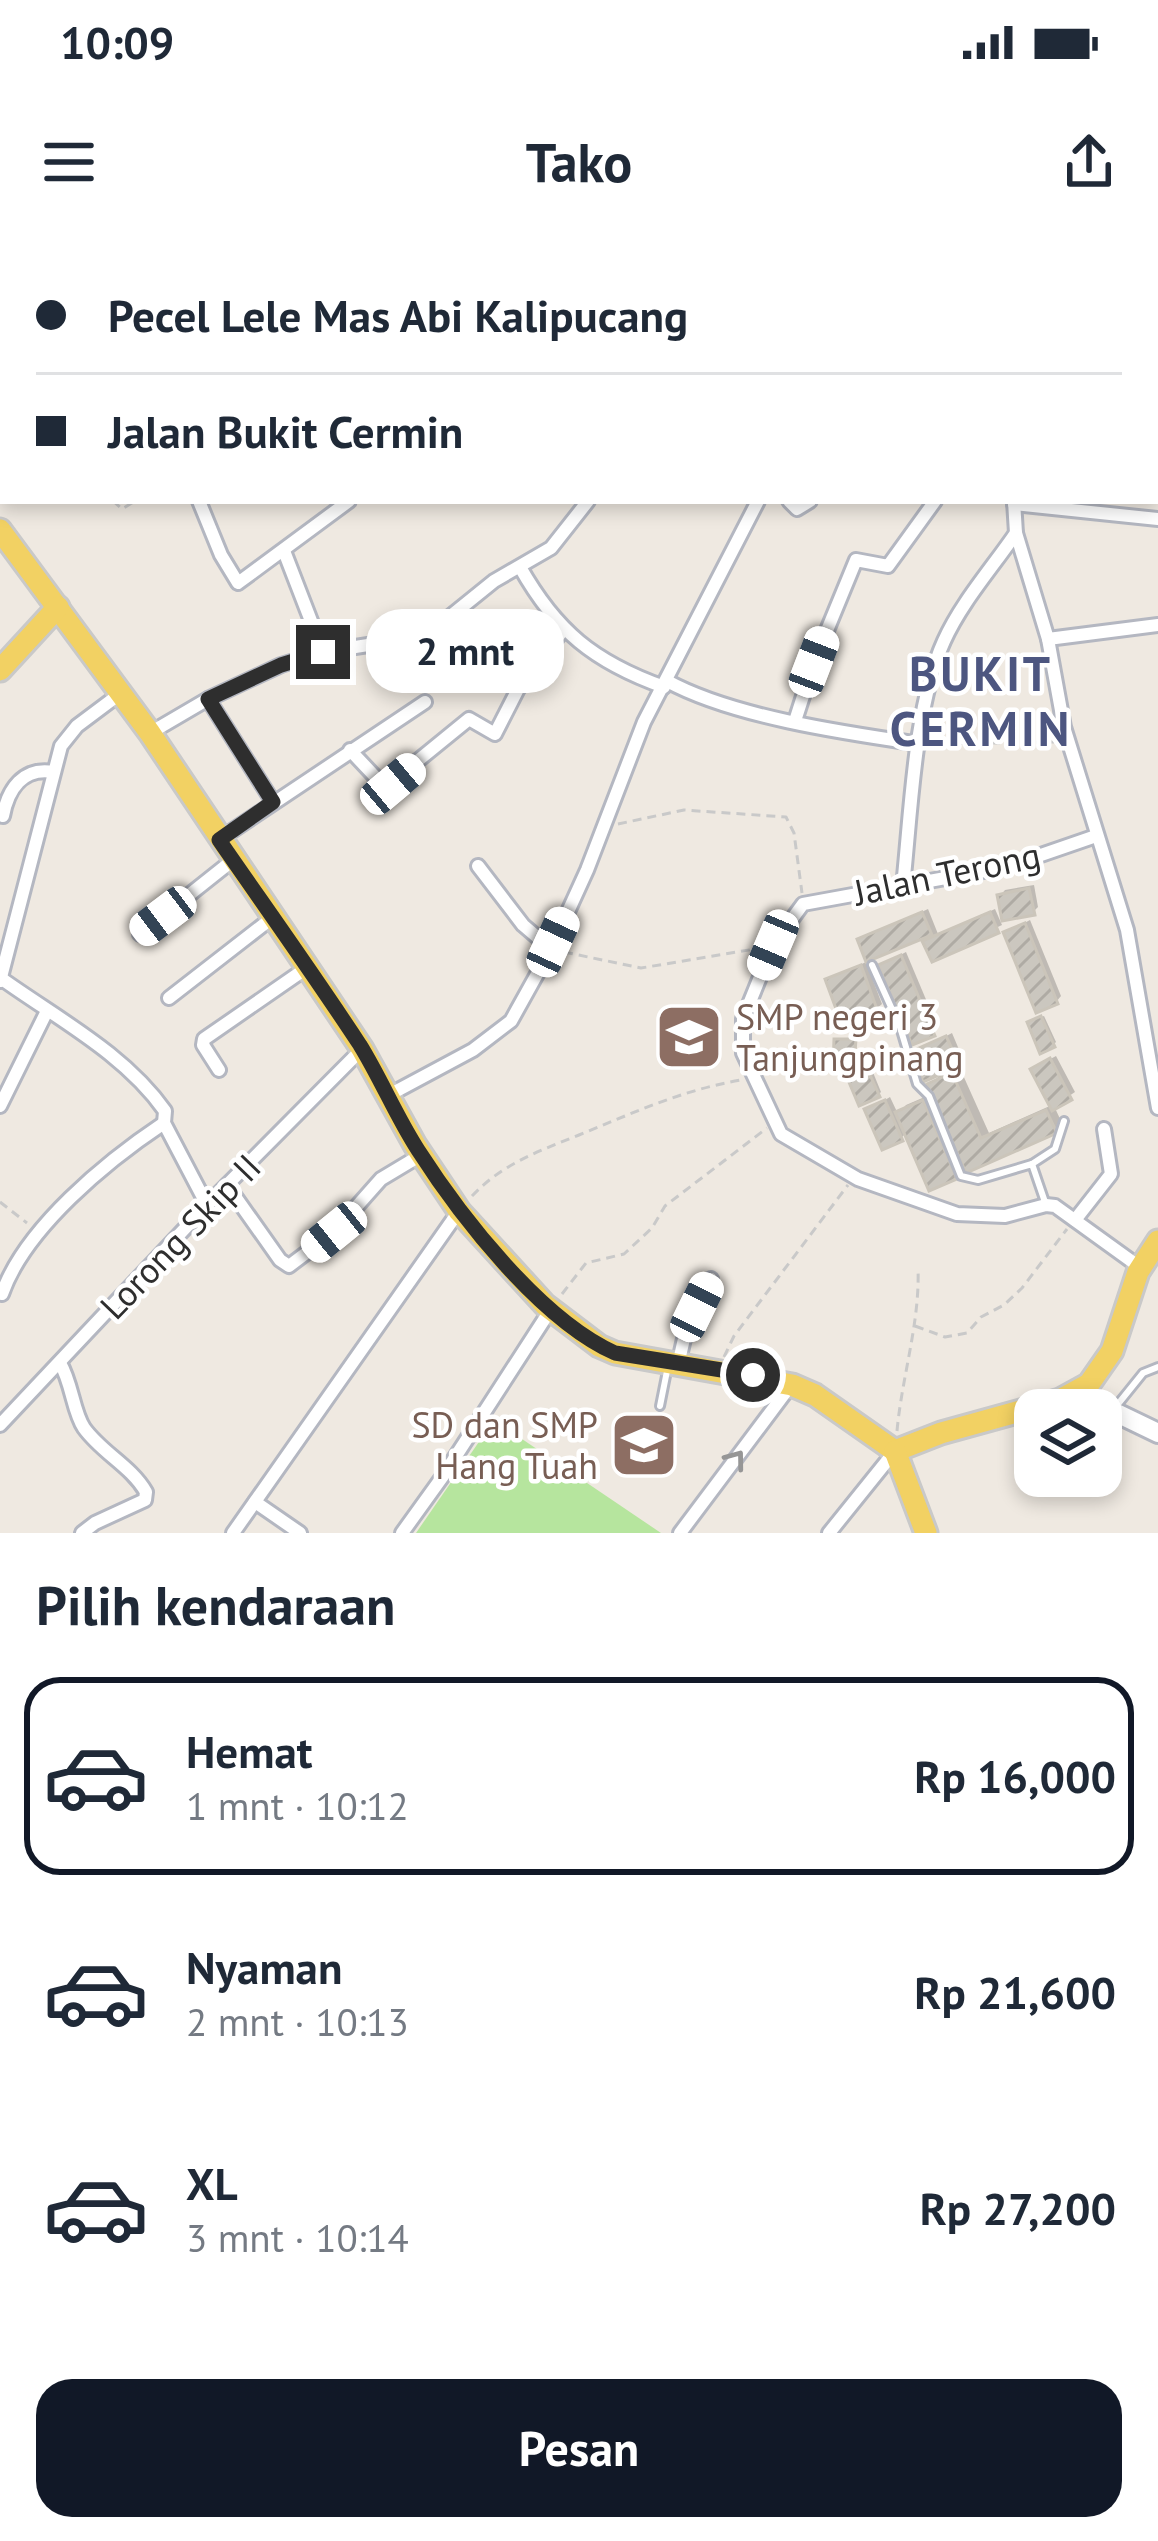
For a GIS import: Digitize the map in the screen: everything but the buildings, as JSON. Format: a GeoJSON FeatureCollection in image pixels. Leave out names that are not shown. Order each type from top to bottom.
{"type":"FeatureCollection","features":[{"type":"Feature","properties":{"kind":"main road"},"geometry":{"type":"LineString","coordinates":[[0,530],[150,733],[308,967],[459,1211],[551,1309],[599,1346],[792,1384],[815,1395],[896,1451],[926,1533]]}},
{"type":"Feature","properties":{"kind":"main road"},"geometry":{"type":"LineString","coordinates":[[0,670],[58,607]]}},
{"type":"Feature","properties":{"kind":"main road"},"geometry":{"type":"LineString","coordinates":[[1079,1389],[1089,1384],[1112,1351],[1141,1268],[1158,1241]]}},
{"type":"Feature","properties":{"kind":"main road"},"geometry":{"type":"LineString","coordinates":[[896,1451],[941,1432],[1014,1414]]}},
{"type":"Feature","properties":{"kind":"street"},"geometry":{"type":"LineString","coordinates":[[200,504],[220,555],[238,583],[345,504]]}},
{"type":"Feature","properties":{"kind":"street"},"geometry":{"type":"LineString","coordinates":[[150,733],[281,665],[323,652],[414,639],[441,628],[494,581],[550,548],[586,504]]}},
{"type":"Feature","properties":{"kind":"street"},"geometry":{"type":"LineString","coordinates":[[389,1094],[498,1034],[511,1021],[551,949],[644,722],[756,504]]}},
{"type":"Feature","properties":{"kind":"street"},"geometry":{"type":"LineString","coordinates":[[795,721],[856,560],[888,566],[933,504]]}},
{"type":"Feature","properties":{"kind":"street"},"geometry":{"type":"LineString","coordinates":[[1014,504],[1016,533],[1048,639],[1068,741],[1131,946],[1158,1108]]}},
{"type":"Feature","properties":{"kind":"street"},"geometry":{"type":"LineString","coordinates":[[1032,504],[1158,518]]}},
{"type":"Feature","properties":{"kind":"street"},"geometry":{"type":"LineString","coordinates":[[903,886],[920,744],[945,638],[1016,533]]}},
{"type":"Feature","properties":{"kind":"street"},"geometry":{"type":"LineString","coordinates":[[284,551],[323,652]]}},
{"type":"Feature","properties":{"kind":"street"},"geometry":{"type":"LineString","coordinates":[[520,566],[563,630],[604,661],[698,696],[795,721],[920,744]]}},
{"type":"Feature","properties":{"kind":"street"},"geometry":{"type":"LineString","coordinates":[[1048,639],[1158,625]]}},
{"type":"Feature","properties":{"kind":"street"},"geometry":{"type":"LineString","coordinates":[[441,628],[479,679]]}},
{"type":"Feature","properties":{"kind":"street"},"geometry":{"type":"LineString","coordinates":[[350,750],[388,785],[469,719],[495,734],[518,689],[563,630]]}},
{"type":"Feature","properties":{"kind":"street"},"geometry":{"type":"LineString","coordinates":[[121,693],[65,739],[1,980],[137,1078],[166,1111],[164,1123],[207,1205]]}},
{"type":"Feature","properties":{"kind":"street"},"geometry":{"type":"LineString","coordinates":[[208,699],[273,802]]}},
{"type":"Feature","properties":{"kind":"street"},"geometry":{"type":"LineString","coordinates":[[219,840],[425,702]]}},
{"type":"Feature","properties":{"kind":"street"},"geometry":{"type":"LineString","coordinates":[[2,816],[6,800],[23,777],[37,769],[53,772]]}},
{"type":"Feature","properties":{"kind":"street","name":"Jalan Terong"},"geometry":{"type":"LineString","coordinates":[[1046,1205],[1005,1216],[957,1214],[852,1175],[794,1144],[774,1124],[752,1078],[743,1053],[742,1019],[773,945],[803,904],[1006,867],[1096,836]]}},
{"type":"Feature","properties":{"kind":"street"},"geometry":{"type":"LineString","coordinates":[[140,934],[233,860]]}},
{"type":"Feature","properties":{"kind":"street"},"geometry":{"type":"LineString","coordinates":[[478,866],[523,925],[551,949]]}},
{"type":"Feature","properties":{"kind":"street"},"geometry":{"type":"LineString","coordinates":[[169,998],[272,918]]}},
{"type":"Feature","properties":{"kind":"street"},"geometry":{"type":"LineString","coordinates":[[219,1070],[204,1039],[308,967]]}},
{"type":"Feature","properties":{"kind":"street"},"geometry":{"type":"LineString","coordinates":[[0,1106],[47,1011]]}},
{"type":"Feature","properties":{"kind":"street","name":"Lorong Skip II"},"geometry":{"type":"LineString","coordinates":[[0,1425],[362,1049]]}},
{"type":"Feature","properties":{"kind":"street"},"geometry":{"type":"LineString","coordinates":[[2,1294],[12,1269],[40,1233],[99,1174],[164,1123]]}},
{"type":"Feature","properties":{"kind":"street"},"geometry":{"type":"LineString","coordinates":[[1075,1220],[1111,1174],[1104,1129]]}},
{"type":"Feature","properties":{"kind":"street"},"geometry":{"type":"LineString","coordinates":[[227,1185],[289,1266],[334,1232],[381,1179],[421,1155]]}},
{"type":"Feature","properties":{"kind":"street"},"geometry":{"type":"LineString","coordinates":[[1046,1205],[1141,1268]]}},
{"type":"Feature","properties":{"kind":"street"},"geometry":{"type":"LineString","coordinates":[[233,1533],[459,1211]]}},
{"type":"Feature","properties":{"kind":"street"},"geometry":{"type":"LineString","coordinates":[[674,1364],[711,1279]]}},
{"type":"Feature","properties":{"kind":"street"},"geometry":{"type":"LineString","coordinates":[[402,1533],[551,1309]]}},
{"type":"Feature","properties":{"kind":"street"},"geometry":{"type":"LineString","coordinates":[[60,1363],[84,1428],[133,1473],[146,1492],[145,1500],[82,1533]]}},
{"type":"Feature","properties":{"kind":"street"},"geometry":{"type":"LineString","coordinates":[[680,1533],[792,1384]]}},
{"type":"Feature","properties":{"kind":"street"},"geometry":{"type":"LineString","coordinates":[[1122,1417],[1158,1433]]}},
{"type":"Feature","properties":{"kind":"street"},"geometry":{"type":"LineString","coordinates":[[829,1533],[896,1451]]}},
{"type":"Feature","properties":{"kind":"street"},"geometry":{"type":"LineString","coordinates":[[255,1502],[300,1533]]}},
{"type":"Feature","properties":{"kind":"lane"},"geometry":{"type":"LineString","coordinates":[[872,965],[901,1027],[916,1084],[928,1096],[961,1176],[978,1180],[1032,1163],[1055,1149],[1064,1121]]}},
{"type":"Feature","properties":{"kind":"lane"},"geometry":{"type":"LineString","coordinates":[[1032,1163],[1046,1205]]}},
{"type":"Feature","properties":{"kind":"lane"},"geometry":{"type":"LineString","coordinates":[[660,1406],[674,1364]]}},
{"type":"Feature","properties":{"kind":"lane"},"geometry":{"type":"LineString","coordinates":[[1122,1400],[1144,1373],[1158,1367]]}},
{"type":"Feature","properties":{"kind":"path"},"geometry":{"type":"LineString","coordinates":[[920,744],[1068,741]]}},
{"type":"Feature","properties":{"kind":"path"},"geometry":{"type":"LineString","coordinates":[[604,828],[684,810],[786,817],[794,833],[803,904]]}},
{"type":"Feature","properties":{"kind":"path"},"geometry":{"type":"LineString","coordinates":[[551,949],[641,968],[773,945]]}},
{"type":"Feature","properties":{"kind":"path"},"geometry":{"type":"LineString","coordinates":[[459,1211],[490,1178],[547,1145],[685,1091],[752,1078]]}},
{"type":"Feature","properties":{"kind":"path"},"geometry":{"type":"LineString","coordinates":[[551,1309],[586,1263],[624,1254],[652,1228],[665,1206],[774,1124]]}},
{"type":"Feature","properties":{"kind":"path"},"geometry":{"type":"LineString","coordinates":[[719,1370],[734,1336],[852,1175]]}},
{"type":"Feature","properties":{"kind":"path"},"geometry":{"type":"LineString","coordinates":[[0,1202],[40,1233]]}},
{"type":"Feature","properties":{"kind":"path"},"geometry":{"type":"LineString","coordinates":[[915,1326],[945,1336],[967,1333],[1022,1288],[1075,1220]]}},
{"type":"Feature","properties":{"kind":"path"},"geometry":{"type":"LineString","coordinates":[[896,1451],[902,1385],[915,1326],[918,1268]]}},
{"type":"Feature","properties":{"kind":"green space"},"geometry":{"type":"Polygon","coordinates":[[[494,1420],[661,1533],[416,1533],[494,1420]]]}},
{"type":"Feature","properties":{"kind":"place","name":"SMP negeri 3 Tanjungpinang"},"geometry":{"type":"Point","coordinates":[689,1037]}},
{"type":"Feature","properties":{"kind":"place","name":"SD dan SMP Hang Tuah"},"geometry":{"type":"Point","coordinates":[644,1445]}},
{"type":"Feature","properties":{"kind":"district","name":"BUKIT CERMIN"},"geometry":{"type":"Point","coordinates":[981,700]}},
{"type":"Feature","properties":{"kind":"route"},"geometry":{"type":"LineString","coordinates":[[323,652],[281,665],[208,699],[273,802],[219,840],[362,1049],[415,1145],[459,1211],[545,1305],[615,1353],[753,1375]]}}]}
